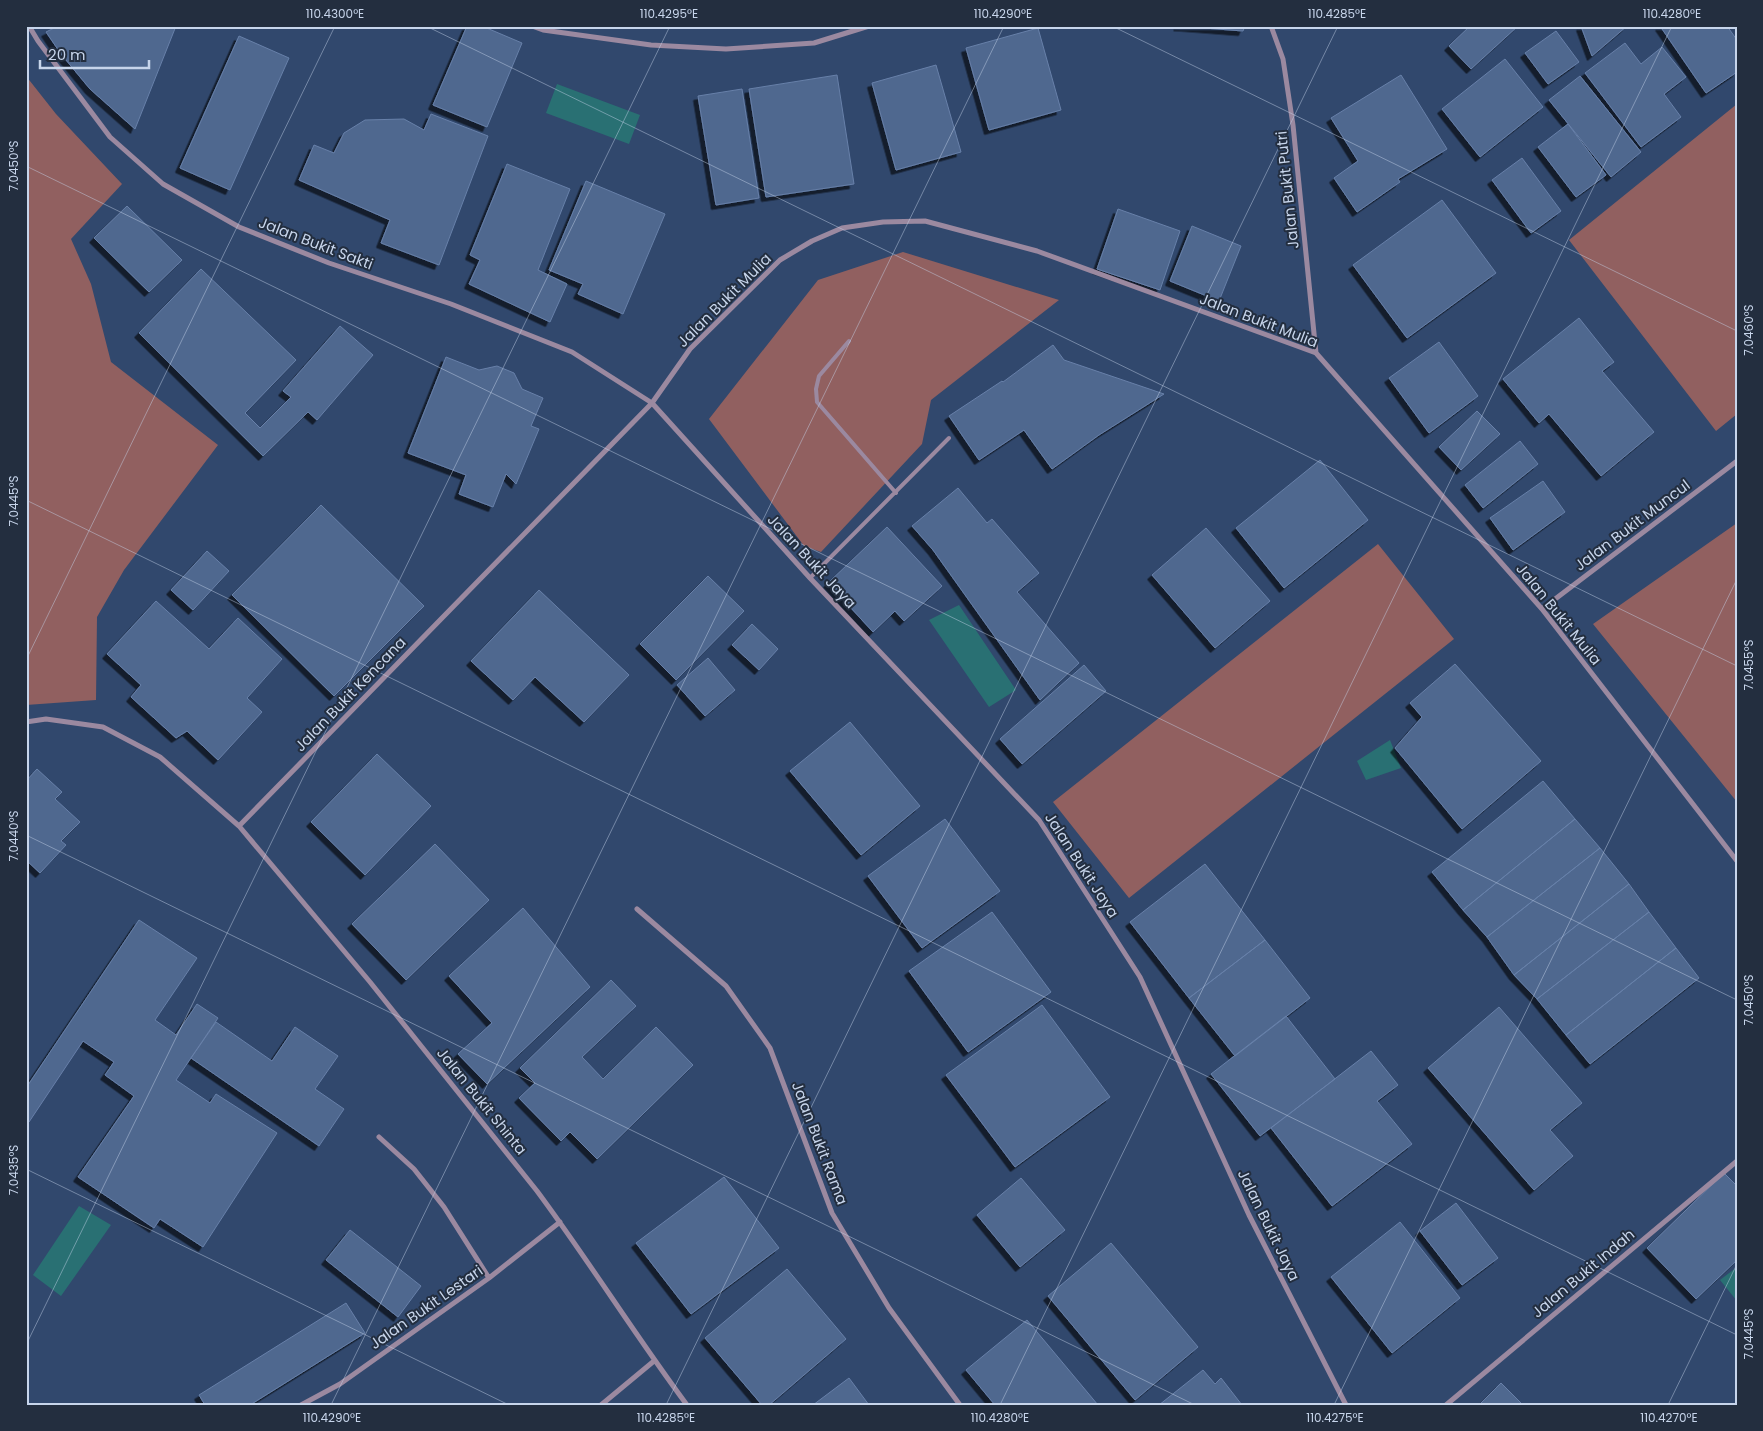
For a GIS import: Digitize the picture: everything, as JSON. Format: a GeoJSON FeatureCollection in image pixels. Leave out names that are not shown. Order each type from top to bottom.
{"type":"FeatureCollection","features":[{"type":"Feature","properties":{"kind":"street","name":"Jalan Bukit Sakti"},"geometry":{"type":"LineString","coordinates":[[29,26],[38,41],[110,137],[163,184],[239,227],[329,264],[451,304],[572,352],[652,403]]}},
{"type":"Feature","properties":{"kind":"street"},"geometry":{"type":"LineString","coordinates":[[532,26],[543,30],[651,45],[726,49],[814,43],[869,26]]}},
{"type":"Feature","properties":{"kind":"street","name":"Jalan Bukit Putri"},"geometry":{"type":"LineString","coordinates":[[1271,26],[1283,59],[1293,125],[1316,353]]}},
{"type":"Feature","properties":{"kind":"street","name":"Jalan Bukit Mulia"},"geometry":{"type":"LineString","coordinates":[[652,403],[690,349],[780,260],[812,241],[842,228],[883,222],[926,221],[1037,251],[1316,353],[1542,609],[1737,861]]}},
{"type":"Feature","properties":{"kind":"street","name":"Jalan Bukit Jaya"},"geometry":{"type":"LineString","coordinates":[[652,403],[810,578],[1039,820],[1140,977],[1249,1214],[1346,1405]]}},
{"type":"Feature","properties":{"kind":"street","name":"Jalan Bukit Kencana"},"geometry":{"type":"LineString","coordinates":[[239,826],[652,403]]}},
{"type":"Feature","properties":{"kind":"street","name":"Jalan Bukit Muncul"},"geometry":{"type":"LineString","coordinates":[[1542,609],[1737,461]]}},
{"type":"Feature","properties":{"kind":"street"},"geometry":{"type":"LineString","coordinates":[[26,722],[46,719],[103,727],[160,757],[239,826]]}},
{"type":"Feature","properties":{"kind":"street","name":"Jalan Bukit Shinta"},"geometry":{"type":"LineString","coordinates":[[239,826],[370,982],[537,1191],[654,1361],[687,1405]]}},
{"type":"Feature","properties":{"kind":"street","name":"Jalan Bukit Rama"},"geometry":{"type":"LineString","coordinates":[[637,909],[726,986],[770,1048],[832,1213],[889,1308],[960,1405]]}},
{"type":"Feature","properties":{"kind":"street"},"geometry":{"type":"LineString","coordinates":[[379,1137],[414,1168],[444,1208],[489,1278]]}},
{"type":"Feature","properties":{"kind":"street","name":"Jalan Bukit Indah"},"geometry":{"type":"LineString","coordinates":[[1446,1405],[1737,1161]]}},
{"type":"Feature","properties":{"kind":"street","name":"Jalan Bukit Lestari"},"geometry":{"type":"LineString","coordinates":[[301,1405],[340,1384],[489,1278],[560,1222]]}},
{"type":"Feature","properties":{"kind":"street"},"geometry":{"type":"LineString","coordinates":[[601,1405],[654,1361]]}},
{"type":"Feature","properties":{"kind":"lane"},"geometry":{"type":"LineString","coordinates":[[849,341],[819,376],[816,389],[817,402],[896,493]]}},
{"type":"Feature","properties":{"kind":"lane"},"geometry":{"type":"LineString","coordinates":[[810,578],[949,438]]}},
{"type":"Feature","properties":{"kind":"shaded area"},"geometry":{"type":"Polygon","coordinates":[[[26,76],[56,114],[122,184],[71,239],[91,284],[111,362],[218,445],[124,570],[97,617],[96,700],[26,705],[26,76]]]}},
{"type":"Feature","properties":{"kind":"shaded area"},"geometry":{"type":"Polygon","coordinates":[[[557,84],[640,115],[629,144],[546,113],[557,84]]]}},
{"type":"Feature","properties":{"kind":"shaded area"},"geometry":{"type":"Polygon","coordinates":[[[1737,104],[1737,414],[1716,431],[1569,240],[1737,104]]]}},
{"type":"Feature","properties":{"kind":"shaded area"},"geometry":{"type":"Polygon","coordinates":[[[903,252],[1059,300],[931,400],[922,444],[821,552],[804,546],[709,419],[818,280],[903,252]]]}},
{"type":"Feature","properties":{"kind":"shaded area"},"geometry":{"type":"Polygon","coordinates":[[[1737,523],[1737,802],[1593,624],[1737,523]]]}},
{"type":"Feature","properties":{"kind":"shaded area"},"geometry":{"type":"Polygon","coordinates":[[[1378,544],[1454,639],[1129,898],[1053,802],[1378,544]]]}},
{"type":"Feature","properties":{"kind":"shaded area"},"geometry":{"type":"Polygon","coordinates":[[[959,605],[1016,690],[989,707],[929,620],[959,605]]]}},
{"type":"Feature","properties":{"kind":"shaded area"},"geometry":{"type":"Polygon","coordinates":[[[1390,740],[1401,768],[1366,780],[1357,761],[1390,740]]]}},
{"type":"Feature","properties":{"kind":"shaded area"},"geometry":{"type":"Polygon","coordinates":[[[79,1206],[111,1225],[61,1296],[33,1275],[79,1206]]]}},
{"type":"Feature","properties":{"kind":"shaded area"},"geometry":{"type":"Polygon","coordinates":[[[1737,1267],[1737,1301],[1720,1280],[1737,1267]]]}},
{"type":"Feature","properties":{"kind":"building"},"geometry":{"type":"Polygon","coordinates":[[[58,26],[176,26],[135,129],[90,89],[61,54],[46,32],[58,26]]]}},
{"type":"Feature","properties":{"kind":"building"},"geometry":{"type":"Polygon","coordinates":[[[467,26],[482,26],[522,43],[487,127],[433,105],[467,26]]]}},
{"type":"Feature","properties":{"kind":"building"},"geometry":{"type":"Polygon","coordinates":[[[1178,26],[1245,26],[1243,31],[1178,26]]]}},
{"type":"Feature","properties":{"kind":"building"},"geometry":{"type":"Polygon","coordinates":[[[1470,26],[1518,26],[1471,69],[1449,46],[1470,26]]]}},
{"type":"Feature","properties":{"kind":"building"},"geometry":{"type":"Polygon","coordinates":[[[1581,26],[1627,26],[1592,56],[1581,26]]]}},
{"type":"Feature","properties":{"kind":"building"},"geometry":{"type":"Polygon","coordinates":[[[1660,26],[1727,26],[1737,40],[1737,72],[1706,93],[1660,26]]]}},
{"type":"Feature","properties":{"kind":"building"},"geometry":{"type":"Polygon","coordinates":[[[1038,28],[1061,110],[989,130],[966,48],[1038,28]]]}},
{"type":"Feature","properties":{"kind":"building"},"geometry":{"type":"Polygon","coordinates":[[[1556,31],[1579,62],[1548,84],[1525,53],[1556,31]]]}},
{"type":"Feature","properties":{"kind":"building"},"geometry":{"type":"Polygon","coordinates":[[[239,36],[289,58],[230,190],[180,168],[239,36]]]}},
{"type":"Feature","properties":{"kind":"building"},"geometry":{"type":"Polygon","coordinates":[[[1625,43],[1641,64],[1662,47],[1686,77],[1664,94],[1681,117],[1641,147],[1585,73],[1625,43]]]}},
{"type":"Feature","properties":{"kind":"building"},"geometry":{"type":"Polygon","coordinates":[[[1505,59],[1543,107],[1480,157],[1442,109],[1505,59]]]}},
{"type":"Feature","properties":{"kind":"building"},"geometry":{"type":"Polygon","coordinates":[[[936,65],[961,152],[896,170],[872,83],[936,65]]]}},
{"type":"Feature","properties":{"kind":"building"},"geometry":{"type":"Polygon","coordinates":[[[837,75],[854,184],[766,197],[749,89],[837,75]]]}},
{"type":"Feature","properties":{"kind":"building"},"geometry":{"type":"Polygon","coordinates":[[[1401,75],[1447,149],[1398,179],[1400,182],[1357,212],[1334,178],[1358,161],[1331,118],[1401,75]]]}},
{"type":"Feature","properties":{"kind":"building"},"geometry":{"type":"Polygon","coordinates":[[[1580,76],[1641,152],[1611,177],[1549,100],[1580,76]]]}},
{"type":"Feature","properties":{"kind":"building"},"geometry":{"type":"Polygon","coordinates":[[[742,89],[759,198],[716,205],[698,96],[742,89]]]}},
{"type":"Feature","properties":{"kind":"building"},"geometry":{"type":"Polygon","coordinates":[[[431,114],[488,136],[439,265],[381,243],[390,220],[299,180],[314,145],[334,153],[344,133],[365,120],[404,119],[424,130],[431,114]]]}},
{"type":"Feature","properties":{"kind":"building"},"geometry":{"type":"Polygon","coordinates":[[[1568,124],[1606,175],[1576,197],[1538,147],[1568,124]]]}},
{"type":"Feature","properties":{"kind":"building"},"geometry":{"type":"Polygon","coordinates":[[[1522,158],[1561,211],[1531,233],[1492,180],[1522,158]]]}},
{"type":"Feature","properties":{"kind":"building"},"geometry":{"type":"Polygon","coordinates":[[[507,164],[570,189],[538,270],[567,284],[550,322],[469,284],[480,260],[470,255],[507,164]]]}},
{"type":"Feature","properties":{"kind":"building"},"geometry":{"type":"Polygon","coordinates":[[[586,181],[665,214],[623,314],[578,294],[583,284],[549,270],[586,181]]]}},
{"type":"Feature","properties":{"kind":"building"},"geometry":{"type":"Polygon","coordinates":[[[1442,200],[1496,273],[1407,338],[1353,265],[1442,200]]]}},
{"type":"Feature","properties":{"kind":"building"},"geometry":{"type":"Polygon","coordinates":[[[127,206],[182,260],[149,292],[94,238],[127,206]]]}},
{"type":"Feature","properties":{"kind":"building"},"geometry":{"type":"Polygon","coordinates":[[[1118,209],[1180,231],[1160,290],[1097,269],[1118,209]]]}},
{"type":"Feature","properties":{"kind":"building"},"geometry":{"type":"Polygon","coordinates":[[[1192,226],[1241,246],[1219,301],[1170,281],[1192,226]]]}},
{"type":"Feature","properties":{"kind":"building"},"geometry":{"type":"Polygon","coordinates":[[[201,269],[296,360],[245,413],[260,428],[291,397],[283,391],[340,326],[373,355],[317,420],[308,412],[263,456],[139,333],[201,269]]]}},
{"type":"Feature","properties":{"kind":"building"},"geometry":{"type":"Polygon","coordinates":[[[1579,318],[1614,362],[1602,371],[1654,432],[1601,476],[1549,414],[1539,423],[1503,379],[1579,318]]]}},
{"type":"Feature","properties":{"kind":"building"},"geometry":{"type":"Polygon","coordinates":[[[1439,342],[1478,396],[1429,433],[1389,378],[1439,342]]]}},
{"type":"Feature","properties":{"kind":"building"},"geometry":{"type":"Polygon","coordinates":[[[1053,345],[1064,360],[1164,394],[1099,435],[1052,469],[1024,430],[979,460],[949,416],[1003,382],[1053,345]]]}},
{"type":"Feature","properties":{"kind":"building"},"geometry":{"type":"Polygon","coordinates":[[[446,357],[479,370],[497,366],[514,373],[522,389],[543,398],[531,426],[539,429],[516,484],[506,474],[493,507],[459,494],[466,475],[408,453],[446,357]]]}},
{"type":"Feature","properties":{"kind":"building"},"geometry":{"type":"Polygon","coordinates":[[[1477,411],[1500,434],[1461,470],[1439,447],[1477,411]]]}},
{"type":"Feature","properties":{"kind":"building"},"geometry":{"type":"Polygon","coordinates":[[[1520,441],[1538,464],[1483,508],[1465,485],[1520,441]]]}},
{"type":"Feature","properties":{"kind":"building"},"geometry":{"type":"Polygon","coordinates":[[[1320,460],[1368,520],[1284,588],[1236,528],[1320,460]]]}},
{"type":"Feature","properties":{"kind":"building"},"geometry":{"type":"Polygon","coordinates":[[[1543,481],[1565,512],[1513,550],[1490,518],[1543,481]]]}},
{"type":"Feature","properties":{"kind":"building"},"geometry":{"type":"Polygon","coordinates":[[[958,488],[987,523],[992,519],[1039,573],[1017,592],[1079,663],[1040,700],[933,550],[912,526],[958,488]]]}},
{"type":"Feature","properties":{"kind":"building"},"geometry":{"type":"Polygon","coordinates":[[[321,505],[424,606],[334,696],[232,595],[321,505]]]}},
{"type":"Feature","properties":{"kind":"building"},"geometry":{"type":"Polygon","coordinates":[[[887,527],[942,586],[904,621],[895,611],[873,632],[828,583],[887,527]]]}},
{"type":"Feature","properties":{"kind":"building"},"geometry":{"type":"Polygon","coordinates":[[[1206,528],[1270,601],[1215,648],[1152,575],[1206,528]]]}},
{"type":"Feature","properties":{"kind":"building"},"geometry":{"type":"Polygon","coordinates":[[[207,551],[229,571],[193,610],[171,590],[207,551]]]}},
{"type":"Feature","properties":{"kind":"building"},"geometry":{"type":"Polygon","coordinates":[[[708,576],[744,611],[676,680],[640,644],[708,576]]]}},
{"type":"Feature","properties":{"kind":"building"},"geometry":{"type":"Polygon","coordinates":[[[539,590],[629,675],[584,722],[535,677],[513,700],[471,661],[539,590]]]}},
{"type":"Feature","properties":{"kind":"building"},"geometry":{"type":"Polygon","coordinates":[[[156,601],[209,649],[238,618],[282,659],[247,698],[262,712],[218,760],[187,731],[176,738],[131,697],[141,685],[107,654],[156,601]]]}},
{"type":"Feature","properties":{"kind":"building"},"geometry":{"type":"Polygon","coordinates":[[[752,624],[778,649],[759,670],[732,645],[752,624]]]}},
{"type":"Feature","properties":{"kind":"building"},"geometry":{"type":"Polygon","coordinates":[[[708,658],[735,690],[705,716],[677,685],[708,658]]]}},
{"type":"Feature","properties":{"kind":"building"},"geometry":{"type":"Polygon","coordinates":[[[1455,664],[1541,761],[1462,829],[1395,748],[1422,717],[1410,703],[1455,664]]]}},
{"type":"Feature","properties":{"kind":"building"},"geometry":{"type":"Polygon","coordinates":[[[1084,665],[1106,691],[1022,764],[1000,739],[1084,665]]]}},
{"type":"Feature","properties":{"kind":"building"},"geometry":{"type":"Polygon","coordinates":[[[850,722],[920,806],[861,855],[790,771],[850,722]]]}},
{"type":"Feature","properties":{"kind":"building"},"geometry":{"type":"Polygon","coordinates":[[[377,754],[431,806],[365,875],[311,822],[377,754]]]}},
{"type":"Feature","properties":{"kind":"building"},"geometry":{"type":"Polygon","coordinates":[[[37,769],[62,792],[55,799],[80,822],[61,841],[66,845],[40,873],[26,860],[26,781],[37,769]]]}},
{"type":"Feature","properties":{"kind":"building"},"geometry":{"type":"Polygon","coordinates":[[[1543,781],[1575,819],[1463,910],[1432,872],[1543,781]]]}},
{"type":"Feature","properties":{"kind":"building"},"geometry":{"type":"Polygon","coordinates":[[[945,819],[1000,891],[922,948],[868,876],[945,819]]]}},
{"type":"Feature","properties":{"kind":"building"},"geometry":{"type":"Polygon","coordinates":[[[1575,819],[1600,848],[1487,937],[1463,910],[1575,819]]]}},
{"type":"Feature","properties":{"kind":"building"},"geometry":{"type":"Polygon","coordinates":[[[435,844],[489,900],[406,980],[352,924],[435,844]]]}},
{"type":"Feature","properties":{"kind":"building"},"geometry":{"type":"Polygon","coordinates":[[[1600,848],[1629,884],[1514,975],[1487,937],[1600,848]]]}},
{"type":"Feature","properties":{"kind":"building"},"geometry":{"type":"Polygon","coordinates":[[[1205,864],[1265,940],[1189,998],[1130,922],[1205,864]]]}},
{"type":"Feature","properties":{"kind":"building"},"geometry":{"type":"Polygon","coordinates":[[[1629,884],[1649,912],[1537,999],[1514,975],[1629,884]]]}},
{"type":"Feature","properties":{"kind":"building"},"geometry":{"type":"Polygon","coordinates":[[[523,908],[590,987],[487,1084],[458,1054],[492,1023],[449,976],[523,908]]]}},
{"type":"Feature","properties":{"kind":"building"},"geometry":{"type":"Polygon","coordinates":[[[992,912],[1051,992],[968,1052],[909,971],[992,912]]]}},
{"type":"Feature","properties":{"kind":"building"},"geometry":{"type":"Polygon","coordinates":[[[1649,912],[1676,948],[1566,1035],[1537,999],[1649,912]]]}},
{"type":"Feature","properties":{"kind":"building"},"geometry":{"type":"Polygon","coordinates":[[[139,920],[197,958],[155,1020],[176,1035],[197,1004],[218,1018],[176,1080],[210,1103],[216,1094],[277,1133],[203,1247],[160,1219],[154,1228],[78,1177],[134,1096],[105,1075],[114,1062],[83,1041],[29,1122],[26,1120],[26,1088],[139,920]]]}},
{"type":"Feature","properties":{"kind":"building"},"geometry":{"type":"Polygon","coordinates":[[[1265,940],[1310,998],[1235,1056],[1189,998],[1265,940]]]}},
{"type":"Feature","properties":{"kind":"building"},"geometry":{"type":"Polygon","coordinates":[[[1676,948],[1699,978],[1590,1064],[1566,1035],[1676,948]]]}},
{"type":"Feature","properties":{"kind":"building"},"geometry":{"type":"Polygon","coordinates":[[[611,980],[636,1006],[582,1057],[603,1079],[656,1027],[693,1065],[597,1159],[570,1132],[561,1141],[519,1098],[535,1083],[520,1068],[611,980]]]}},
{"type":"Feature","properties":{"kind":"building"},"geometry":{"type":"Polygon","coordinates":[[[1042,1005],[1110,1097],[1015,1167],[946,1075],[1042,1005]]]}},
{"type":"Feature","properties":{"kind":"building"},"geometry":{"type":"Polygon","coordinates":[[[1499,1007],[1582,1103],[1550,1130],[1573,1156],[1534,1190],[1428,1068],[1499,1007]]]}},
{"type":"Feature","properties":{"kind":"building"},"geometry":{"type":"Polygon","coordinates":[[[1286,1016],[1335,1079],[1260,1136],[1211,1074],[1286,1016]]]}},
{"type":"Feature","properties":{"kind":"building"},"geometry":{"type":"Polygon","coordinates":[[[216,1022],[272,1061],[295,1027],[338,1056],[315,1089],[344,1109],[319,1146],[191,1058],[216,1022]]]}},
{"type":"Feature","properties":{"kind":"building"},"geometry":{"type":"Polygon","coordinates":[[[1371,1051],[1398,1085],[1377,1101],[1412,1144],[1332,1206],[1271,1128],[1371,1051]]]}},
{"type":"Feature","properties":{"kind":"building"},"geometry":{"type":"Polygon","coordinates":[[[1724,1173],[1737,1186],[1737,1260],[1696,1299],[1647,1248],[1724,1173]]]}},
{"type":"Feature","properties":{"kind":"building"},"geometry":{"type":"Polygon","coordinates":[[[724,1177],[779,1248],[691,1314],[636,1243],[724,1177]]]}},
{"type":"Feature","properties":{"kind":"building"},"geometry":{"type":"Polygon","coordinates":[[[1021,1178],[1065,1230],[1020,1267],[977,1215],[1021,1178]]]}},
{"type":"Feature","properties":{"kind":"building"},"geometry":{"type":"Polygon","coordinates":[[[1456,1203],[1498,1258],[1462,1285],[1420,1231],[1456,1203]]]}},
{"type":"Feature","properties":{"kind":"building"},"geometry":{"type":"Polygon","coordinates":[[[1400,1222],[1460,1298],[1392,1353],[1331,1277],[1400,1222]]]}},
{"type":"Feature","properties":{"kind":"building"},"geometry":{"type":"Polygon","coordinates":[[[350,1230],[421,1286],[398,1317],[326,1260],[350,1230]]]}},
{"type":"Feature","properties":{"kind":"building"},"geometry":{"type":"Polygon","coordinates":[[[1111,1243],[1198,1347],[1135,1400],[1048,1296],[1111,1243]]]}},
{"type":"Feature","properties":{"kind":"building"},"geometry":{"type":"Polygon","coordinates":[[[787,1269],[846,1339],[769,1405],[762,1405],[705,1338],[787,1269]]]}},
{"type":"Feature","properties":{"kind":"building"},"geometry":{"type":"Polygon","coordinates":[[[346,1303],[365,1333],[250,1405],[205,1405],[199,1395],[346,1303]]]}},
{"type":"Feature","properties":{"kind":"building"},"geometry":{"type":"Polygon","coordinates":[[[1027,1320],[1098,1405],[995,1405],[966,1370],[1027,1320]]]}},
{"type":"Feature","properties":{"kind":"building"},"geometry":{"type":"Polygon","coordinates":[[[1203,1370],[1215,1384],[1221,1378],[1242,1405],[1159,1405],[1203,1370]]]}},
{"type":"Feature","properties":{"kind":"building"},"geometry":{"type":"Polygon","coordinates":[[[849,1378],[869,1405],[813,1405],[849,1378]]]}},
{"type":"Feature","properties":{"kind":"building"},"geometry":{"type":"Polygon","coordinates":[[[1501,1383],[1523,1405],[1479,1405],[1501,1383]]]}}]}
